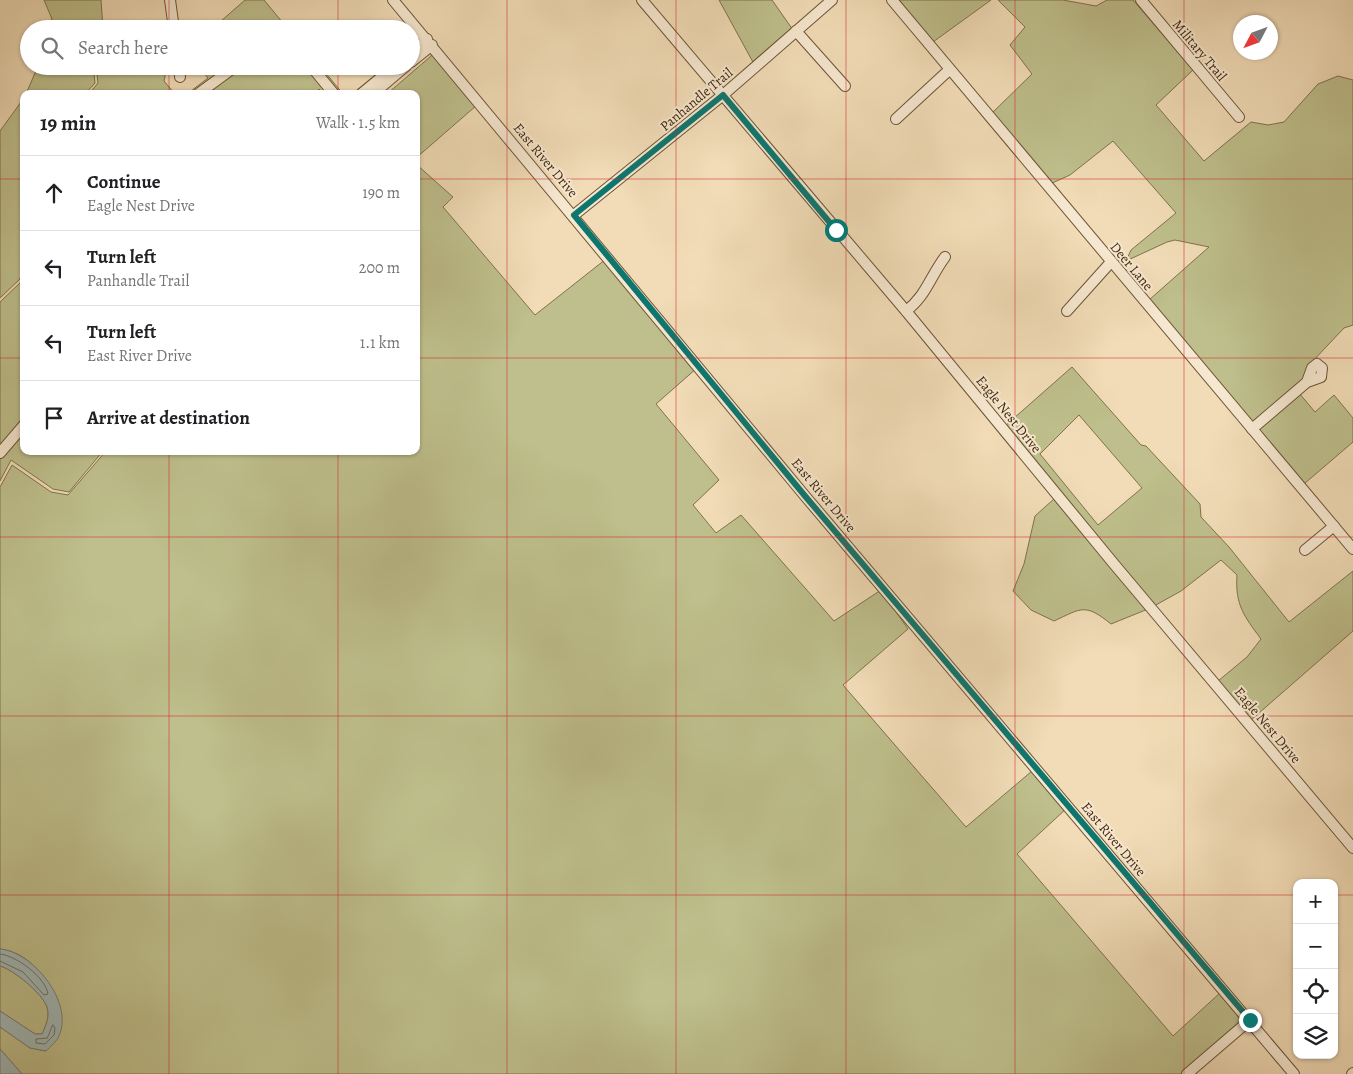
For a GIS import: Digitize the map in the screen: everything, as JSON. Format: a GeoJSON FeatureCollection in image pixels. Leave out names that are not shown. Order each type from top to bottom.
{"type":"FeatureCollection","features":[{"type":"Feature","properties":{"kind":"street"},"geometry":{"type":"LineString","coordinates":[[170,0],[173,20]]}},
{"type":"Feature","properties":{"kind":"street","name":"East River Drive"},"geometry":{"type":"LineString","coordinates":[[393,0],[410,20]]}},
{"type":"Feature","properties":{"kind":"street","name":"Eagle Nest Drive"},"geometry":{"type":"LineString","coordinates":[[642,0],[906,311],[1114,564],[1353,848]]}},
{"type":"Feature","properties":{"kind":"street","name":"Panhandle Trail"},"geometry":{"type":"LineString","coordinates":[[574,215],[723,95],[832,0]]}},
{"type":"Feature","properties":{"kind":"street","name":"Deer Lane"},"geometry":{"type":"LineString","coordinates":[[892,0],[1353,549]]}},
{"type":"Feature","properties":{"kind":"street","name":"Military Trail"},"geometry":{"type":"LineString","coordinates":[[1141,0],[1239,117]]}},
{"type":"Feature","properties":{"kind":"street"},"geometry":{"type":"LineString","coordinates":[[796,31],[845,86]]}},
{"type":"Feature","properties":{"kind":"street","name":"East River Drive"},"geometry":{"type":"LineString","coordinates":[[420,32],[805,496],[1294,1074]]}},
{"type":"Feature","properties":{"kind":"street"},"geometry":{"type":"LineString","coordinates":[[420,47],[429,42]]}},
{"type":"Feature","properties":{"kind":"street"},"geometry":{"type":"LineString","coordinates":[[420,52],[429,42]]}},
{"type":"Feature","properties":{"kind":"street"},"geometry":{"type":"LineString","coordinates":[[896,119],[949,70]]}},
{"type":"Feature","properties":{"kind":"street"},"geometry":{"type":"LineString","coordinates":[[203,90],[224,75]]}},
{"type":"Feature","properties":{"kind":"street"},"geometry":{"type":"LineString","coordinates":[[318,75],[331,90]]}},
{"type":"Feature","properties":{"kind":"street"},"geometry":{"type":"LineString","coordinates":[[367,90],[384,75]]}},
{"type":"Feature","properties":{"kind":"street"},"geometry":{"type":"LineString","coordinates":[[378,90],[395,75]]}},
{"type":"Feature","properties":{"kind":"street"},"geometry":{"type":"LineString","coordinates":[[906,311],[924,294],[937,268],[945,257]]}},
{"type":"Feature","properties":{"kind":"street"},"geometry":{"type":"LineString","coordinates":[[1066,311],[1111,262]]}},
{"type":"Feature","properties":{"kind":"street"},"geometry":{"type":"LineString","coordinates":[[1252,428],[1307,382]]}},
{"type":"Feature","properties":{"kind":"street"},"geometry":{"type":"LineString","coordinates":[[0,453],[20,430]]}},
{"type":"Feature","properties":{"kind":"street"},"geometry":{"type":"LineString","coordinates":[[1305,550],[1334,526]]}},
{"type":"Feature","properties":{"kind":"street"},"geometry":{"type":"LineString","coordinates":[[1187,1074],[1250,1020]]}},
{"type":"Feature","properties":{"kind":"green space"},"geometry":{"type":"Polygon","coordinates":[[[44,0],[101,0],[102,20],[52,19],[44,0]]]}},
{"type":"Feature","properties":{"kind":"green space"},"geometry":{"type":"Polygon","coordinates":[[[245,0],[264,0],[281,20],[222,20],[245,0]]]}},
{"type":"Feature","properties":{"kind":"green space"},"geometry":{"type":"Polygon","coordinates":[[[719,0],[772,0],[793,30],[754,64],[719,0]]]}},
{"type":"Feature","properties":{"kind":"green space"},"geometry":{"type":"Polygon","coordinates":[[[896,0],[991,0],[933,42],[896,0]]]}},
{"type":"Feature","properties":{"kind":"green space"},"geometry":{"type":"Polygon","coordinates":[[[998,0],[1063,0],[1096,6],[1107,0],[1133,0],[1193,70],[1156,105],[1204,161],[1251,122],[1268,125],[1284,122],[1318,84],[1338,76],[1353,80],[1353,325],[1344,328],[1311,363],[1301,382],[1253,424],[1149,300],[1209,247],[1175,240],[1126,261],[1131,250],[1176,213],[1113,141],[1070,175],[1050,184],[991,114],[1032,74],[1010,45],[1025,27],[998,0]]]}},
{"type":"Feature","properties":{"kind":"green space"},"geometry":{"type":"Polygon","coordinates":[[[432,52],[477,105],[420,155],[420,90],[392,90],[409,75],[420,75],[420,66],[431,56],[432,52]]]}},
{"type":"Feature","properties":{"kind":"green space"},"geometry":{"type":"Polygon","coordinates":[[[34,75],[94,75],[95,83],[89,90],[28,90],[34,75]]]}},
{"type":"Feature","properties":{"kind":"green space"},"geometry":{"type":"Polygon","coordinates":[[[97,75],[165,75],[164,81],[172,90],[92,90],[98,83],[97,75]]]}},
{"type":"Feature","properties":{"kind":"green space"},"geometry":{"type":"Polygon","coordinates":[[[206,75],[327,75],[340,90],[192,90],[208,78],[206,75]]]}},
{"type":"Feature","properties":{"kind":"green space"},"geometry":{"type":"Polygon","coordinates":[[[20,104],[20,279],[0,298],[0,131],[20,104]]]}},
{"type":"Feature","properties":{"kind":"green space"},"geometry":{"type":"Polygon","coordinates":[[[420,168],[453,197],[443,207],[535,315],[606,259],[697,368],[656,404],[719,480],[693,505],[716,533],[741,515],[834,621],[881,590],[908,629],[843,685],[966,827],[1032,771],[1066,809],[1017,854],[1173,1036],[1221,992],[1245,1021],[1182,1074],[22,1074],[0,1049],[0,1027],[30,1048],[46,1051],[58,1000],[48,983],[35,967],[19,955],[0,949],[0,487],[12,465],[51,492],[68,495],[103,455],[420,455],[420,168]]]}},
{"type":"Feature","properties":{"kind":"green space"},"geometry":{"type":"Polygon","coordinates":[[[20,283],[20,455],[100,455],[69,492],[53,489],[11,460],[0,481],[0,302],[20,283]]]}},
{"type":"Feature","properties":{"kind":"green space"},"geometry":{"type":"Polygon","coordinates":[[[1072,367],[1141,445],[1146,446],[1200,504],[1201,517],[1229,547],[1289,622],[1353,571],[1353,631],[1251,720],[1218,681],[1247,657],[1261,639],[1250,624],[1239,602],[1237,575],[1221,560],[1181,591],[1154,606],[1005,426],[1072,367]],[[1079,415],[1040,454],[1098,525],[1142,488],[1079,415]]]}},
{"type":"Feature","properties":{"kind":"green space"},"geometry":{"type":"Polygon","coordinates":[[[1299,393],[1315,412],[1334,395],[1353,418],[1353,442],[1304,484],[1257,429],[1299,393]]]}},
{"type":"Feature","properties":{"kind":"green space"},"geometry":{"type":"Polygon","coordinates":[[[1055,498],[1148,609],[1111,624],[1089,610],[1077,611],[1054,621],[1031,610],[1013,591],[1024,564],[1035,516],[1055,498]]]}},
{"type":"Feature","properties":{"kind":"green space"},"geometry":{"type":"Polygon","coordinates":[[[0,966],[13,972],[27,983],[44,1001],[47,1007],[48,1018],[42,1034],[35,1034],[0,1011],[0,966]]]}},
{"type":"Feature","properties":{"kind":"water"},"geometry":{"type":"Polygon","coordinates":[[[0,949],[13,952],[25,959],[48,981],[56,994],[61,1008],[62,1023],[58,1038],[46,1051],[30,1048],[0,1027],[0,1011],[35,1034],[42,1034],[48,1014],[44,1001],[34,989],[13,972],[0,966],[0,949]]]}},
{"type":"Feature","properties":{"kind":"water"},"geometry":{"type":"Polygon","coordinates":[[[0,1049],[22,1074],[0,1074],[0,1049]]]}},
{"type":"Feature","properties":{"kind":"route"},"geometry":{"type":"LineString","coordinates":[[836,230],[723,95],[574,215],[805,496],[852,549],[1024,756],[1250,1020]]}}]}
